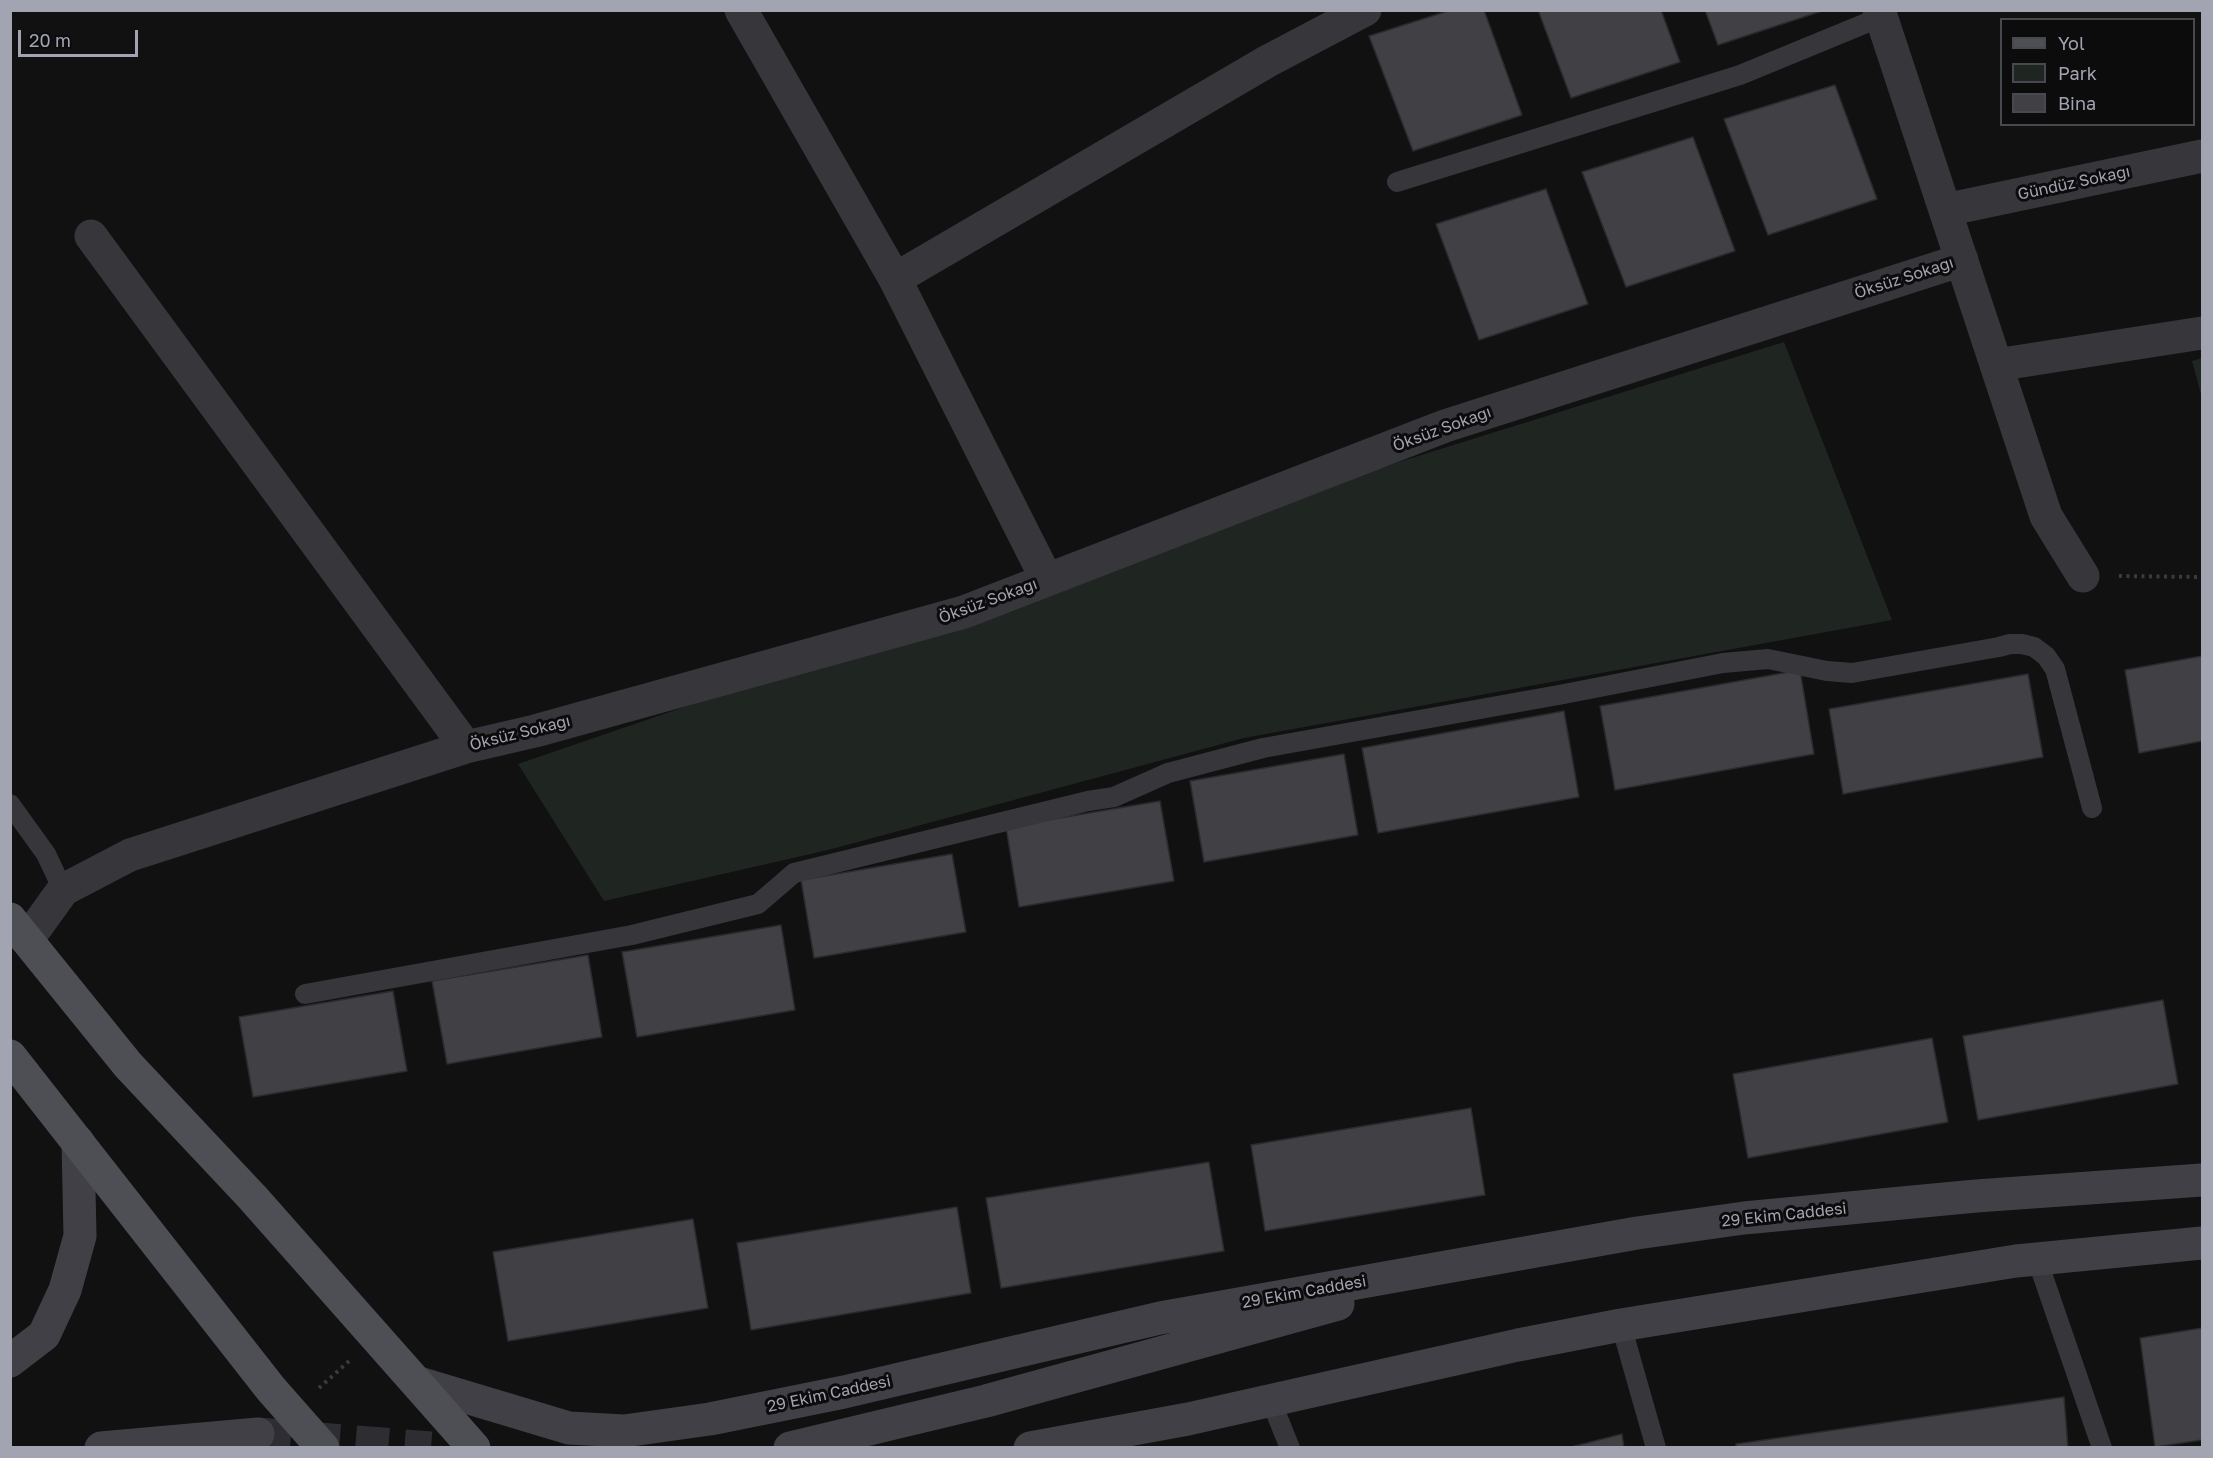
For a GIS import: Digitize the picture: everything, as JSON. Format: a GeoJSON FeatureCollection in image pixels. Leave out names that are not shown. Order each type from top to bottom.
{"type":"FeatureCollection","features":[{"type":"Feature","properties":{"kind":"main road"},"geometry":{"type":"LineString","coordinates":[[19,929],[128,1065],[253,1198],[419,1383],[474,1448]]}},
{"type":"Feature","properties":{"kind":"main road"},"geometry":{"type":"LineString","coordinates":[[10,1056],[271,1389],[322,1448]]}},
{"type":"Feature","properties":{"kind":"main road"},"geometry":{"type":"LineString","coordinates":[[10,1361],[44,1335],[65,1290],[80,1236],[78,1142]]}},
{"type":"Feature","properties":{"kind":"main road","name":"29 Ekim Caddesi"},"geometry":{"type":"LineString","coordinates":[[419,1383],[569,1428],[624,1431],[710,1419],[844,1392],[1160,1318],[1637,1233],[1744,1218],[1976,1196],[2202,1180]]}},
{"type":"Feature","properties":{"kind":"main road"},"geometry":{"type":"LineString","coordinates":[[1030,1448],[1188,1419],[1518,1345],[1621,1325],[2037,1259],[2202,1243]]}},
{"type":"Feature","properties":{"kind":"main road"},"geometry":{"type":"LineString","coordinates":[[790,1448],[986,1401],[1282,1321],[1469,1263]]}},
{"type":"Feature","properties":{"kind":"main road"},"geometry":{"type":"LineString","coordinates":[[101,1448],[258,1434]]}},
{"type":"Feature","properties":{"kind":"street"},"geometry":{"type":"LineString","coordinates":[[741,10],[895,279],[1047,580]]}},
{"type":"Feature","properties":{"kind":"street"},"geometry":{"type":"LineString","coordinates":[[895,279],[1268,61],[1365,10]]}},
{"type":"Feature","properties":{"kind":"street"},"geometry":{"type":"LineString","coordinates":[[1889,13],[1945,210],[2046,516],[2083,576]]}},
{"type":"Feature","properties":{"kind":"street","name":"Gündüz Sokağı"},"geometry":{"type":"LineString","coordinates":[[1945,210],[2202,156]]}},
{"type":"Feature","properties":{"kind":"street"},"geometry":{"type":"LineString","coordinates":[[91,236],[466,747]]}},
{"type":"Feature","properties":{"kind":"street","name":"Öksüz Sokağı"},"geometry":{"type":"LineString","coordinates":[[19,929],[63,890],[130,855],[466,747],[535,731],[964,612],[1445,426],[1962,260]]}},
{"type":"Feature","properties":{"kind":"street"},"geometry":{"type":"LineString","coordinates":[[1996,365],[2202,333]]}},
{"type":"Feature","properties":{"kind":"lane"},"geometry":{"type":"LineString","coordinates":[[1397,182],[1740,75],[1889,13]]}},
{"type":"Feature","properties":{"kind":"lane"},"geometry":{"type":"LineString","coordinates":[[305,994],[632,935],[758,904],[794,873],[1088,801],[1114,797],[1168,773],[1263,748],[1735,662],[1768,658],[1827,671],[1852,673],[2010,644],[2034,647],[2046,656],[2055,669],[2092,808]]}},
{"type":"Feature","properties":{"kind":"lane"},"geometry":{"type":"LineString","coordinates":[[10,804],[46,855],[63,890]]}},
{"type":"Feature","properties":{"kind":"lane"},"geometry":{"type":"LineString","coordinates":[[2037,1259],[2102,1448]]}},
{"type":"Feature","properties":{"kind":"lane"},"geometry":{"type":"LineString","coordinates":[[1621,1325],[1656,1448]]}},
{"type":"Feature","properties":{"kind":"lane"},"geometry":{"type":"LineString","coordinates":[[1271,1401],[1290,1448]]}},
{"type":"Feature","properties":{"kind":"path"},"geometry":{"type":"LineString","coordinates":[[2083,576],[2202,577]]}},
{"type":"Feature","properties":{"kind":"path"},"geometry":{"type":"LineString","coordinates":[[292,1412],[376,1336]]}},
{"type":"Feature","properties":{"kind":"green space"},"geometry":{"type":"Polygon","coordinates":[[[1784,342],[1892,620],[1244,738],[828,850],[604,901],[518,764],[1399,462],[1784,342]]]}},
{"type":"Feature","properties":{"kind":"green space"},"geometry":{"type":"Polygon","coordinates":[[[2202,358],[2202,398],[2192,361],[2202,358]]]}},
{"type":"Feature","properties":{"kind":"building"},"geometry":{"type":"Polygon","coordinates":[[[1451,10],[1484,10],[1522,115],[1413,151],[1369,36],[1451,10]]]}},
{"type":"Feature","properties":{"kind":"building"},"geometry":{"type":"Polygon","coordinates":[[[1538,10],[1661,10],[1680,62],[1571,98],[1538,10]]]}},
{"type":"Feature","properties":{"kind":"building"},"geometry":{"type":"Polygon","coordinates":[[[1705,10],[1825,10],[1718,45],[1705,10]]]}},
{"type":"Feature","properties":{"kind":"building"},"geometry":{"type":"Polygon","coordinates":[[[1835,85],[1877,199],[1768,235],[1724,119],[1835,85]]]}},
{"type":"Feature","properties":{"kind":"building"},"geometry":{"type":"Polygon","coordinates":[[[1693,137],[1735,251],[1626,287],[1582,172],[1693,137]]]}},
{"type":"Feature","properties":{"kind":"building"},"geometry":{"type":"Polygon","coordinates":[[[1546,189],[1588,304],[1479,340],[1436,224],[1546,189]]]}},
{"type":"Feature","properties":{"kind":"building"},"geometry":{"type":"Polygon","coordinates":[[[2202,656],[2202,741],[2139,753],[2125,670],[2202,656]]]}},
{"type":"Feature","properties":{"kind":"building"},"geometry":{"type":"Polygon","coordinates":[[[1800,670],[1814,754],[1615,790],[1600,706],[1800,670]]]}},
{"type":"Feature","properties":{"kind":"building"},"geometry":{"type":"Polygon","coordinates":[[[2028,674],[2043,757],[1843,794],[1829,709],[2028,674]]]}},
{"type":"Feature","properties":{"kind":"building"},"geometry":{"type":"Polygon","coordinates":[[[1564,711],[1579,797],[1378,833],[1362,748],[1564,711]]]}},
{"type":"Feature","properties":{"kind":"building"},"geometry":{"type":"Polygon","coordinates":[[[1344,754],[1358,835],[1204,862],[1190,781],[1344,754]]]}},
{"type":"Feature","properties":{"kind":"building"},"geometry":{"type":"Polygon","coordinates":[[[1160,801],[1174,881],[1019,907],[1006,827],[1160,801]]]}},
{"type":"Feature","properties":{"kind":"building"},"geometry":{"type":"Polygon","coordinates":[[[952,854],[966,932],[814,958],[801,880],[952,854]]]}},
{"type":"Feature","properties":{"kind":"building"},"geometry":{"type":"Polygon","coordinates":[[[781,925],[795,1010],[637,1037],[622,952],[781,925]]]}},
{"type":"Feature","properties":{"kind":"building"},"geometry":{"type":"Polygon","coordinates":[[[588,955],[602,1037],[447,1064],[432,981],[588,955]]]}},
{"type":"Feature","properties":{"kind":"building"},"geometry":{"type":"Polygon","coordinates":[[[393,991],[407,1071],[253,1097],[239,1017],[393,991]]]}},
{"type":"Feature","properties":{"kind":"building"},"geometry":{"type":"Polygon","coordinates":[[[2163,1000],[2178,1084],[1978,1120],[1963,1036],[2163,1000]]]}},
{"type":"Feature","properties":{"kind":"building"},"geometry":{"type":"Polygon","coordinates":[[[1932,1038],[1948,1122],[1748,1158],[1733,1074],[1932,1038]]]}},
{"type":"Feature","properties":{"kind":"building"},"geometry":{"type":"Polygon","coordinates":[[[1471,1108],[1485,1195],[1265,1231],[1251,1145],[1471,1108]]]}},
{"type":"Feature","properties":{"kind":"building"},"geometry":{"type":"Polygon","coordinates":[[[1209,1162],[1224,1251],[1001,1288],[986,1198],[1209,1162]]]}},
{"type":"Feature","properties":{"kind":"building"},"geometry":{"type":"Polygon","coordinates":[[[957,1207],[971,1293],[751,1330],[737,1243],[957,1207]]]}},
{"type":"Feature","properties":{"kind":"building"},"geometry":{"type":"Polygon","coordinates":[[[693,1219],[708,1308],[508,1341],[493,1252],[693,1219]]]}},
{"type":"Feature","properties":{"kind":"building"},"geometry":{"type":"Polygon","coordinates":[[[2202,1328],[2202,1440],[2155,1447],[2140,1338],[2202,1328]]]}},
{"type":"Feature","properties":{"kind":"building"},"geometry":{"type":"Polygon","coordinates":[[[2064,1397],[2068,1448],[1736,1448],[1736,1444],[2064,1397]]]}},
{"type":"Feature","properties":{"kind":"building"},"geometry":{"type":"Polygon","coordinates":[[[1622,1434],[1624,1448],[1567,1448],[1622,1434]]]}},
{"type":"Feature","properties":{"kind":"tunnel"},"geometry":{"type":"LineString","coordinates":[[258,1434],[431,1448]]}}]}
